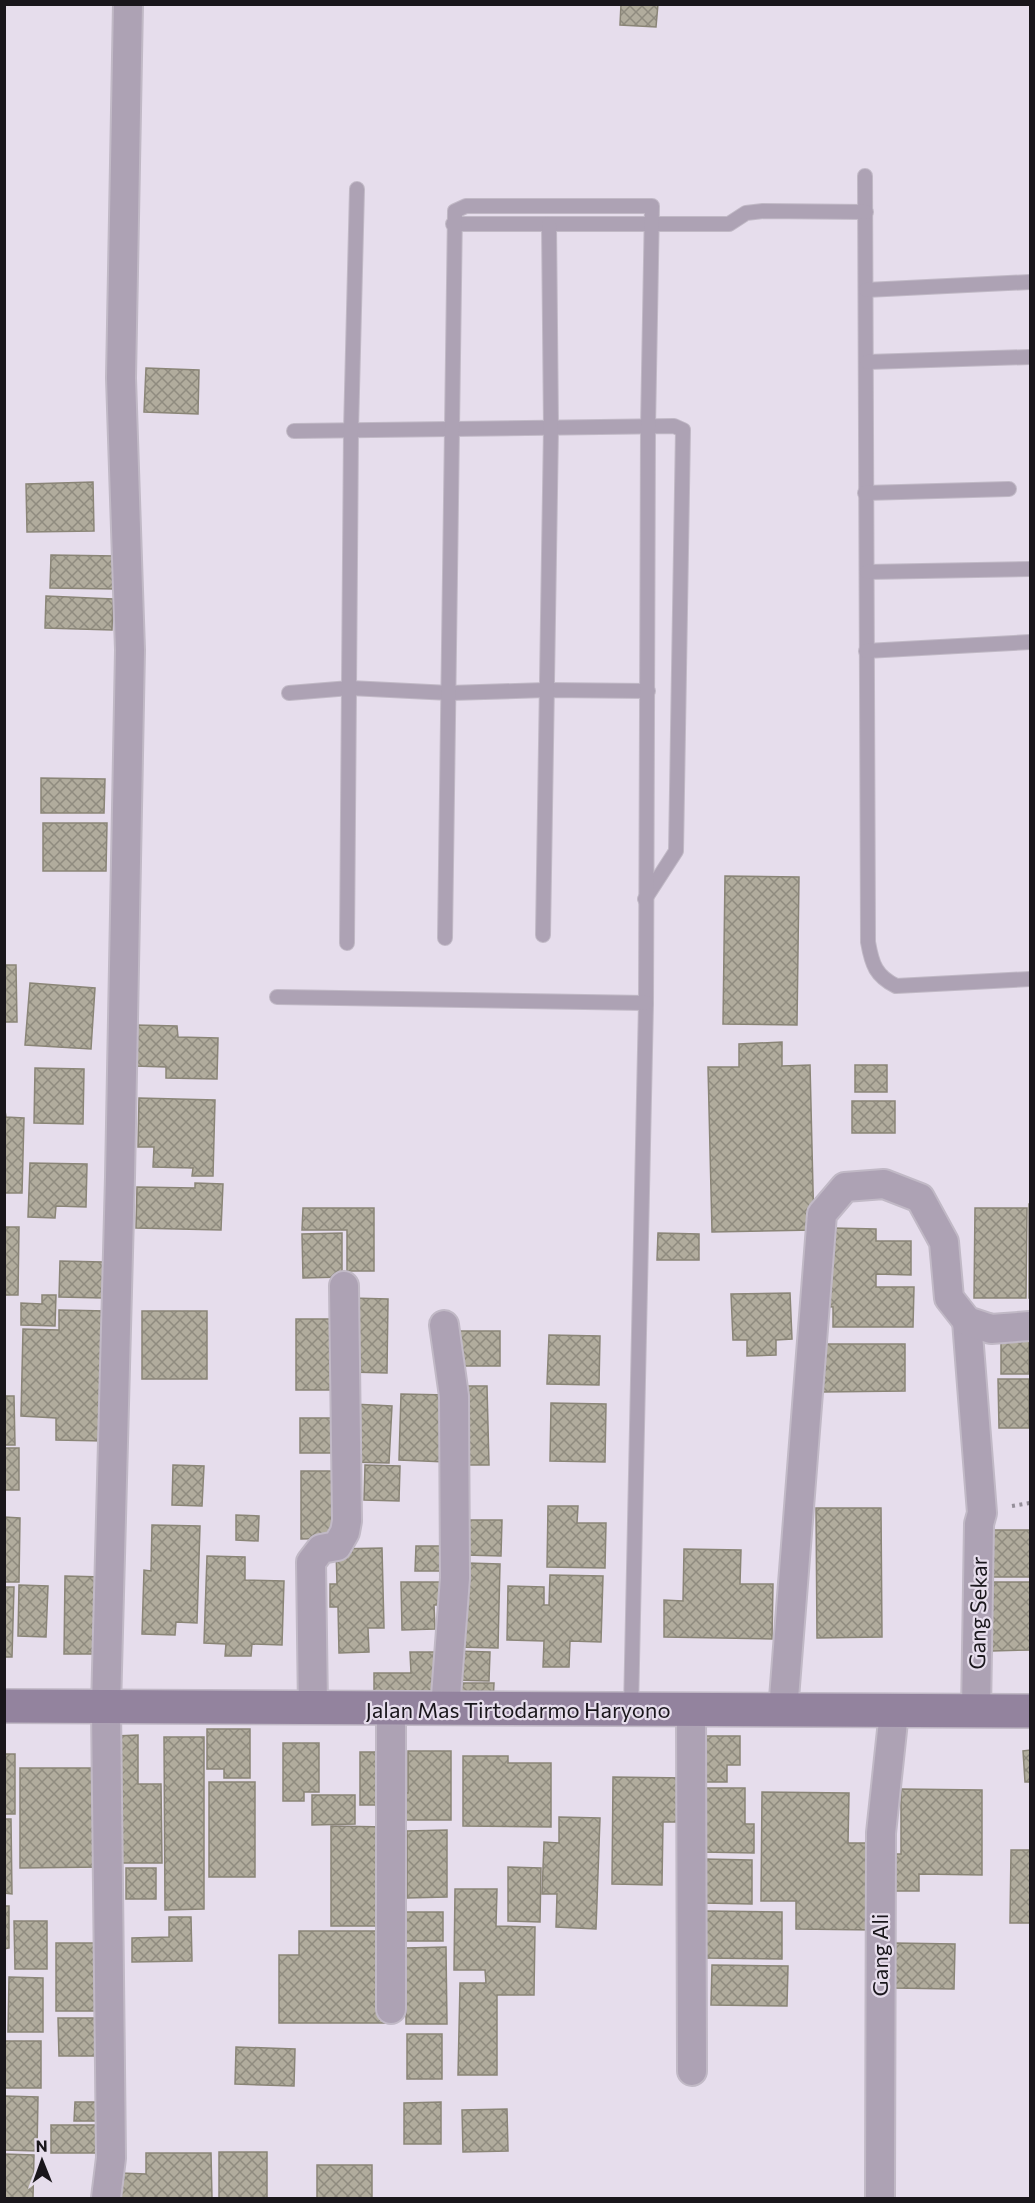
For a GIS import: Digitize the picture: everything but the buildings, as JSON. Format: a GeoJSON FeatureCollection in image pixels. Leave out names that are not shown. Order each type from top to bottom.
{"type":"FeatureCollection","features":[{"type":"Feature","properties":{"kind":"street"},"geometry":{"type":"LineString","coordinates":[[106,2199],[111,2158],[106,1707],[120,1177],[130,650],[121,378],[128,4]]}},
{"type":"Feature","properties":{"kind":"street"},"geometry":{"type":"LineString","coordinates":[[783,1711],[822,1214],[845,1187],[884,1184],[920,1198],[944,1242],[949,1298],[968,1321],[991,1329],[1030,1326]]}},
{"type":"Feature","properties":{"kind":"street"},"geometry":{"type":"LineString","coordinates":[[313,1709],[311,1562],[321,1549],[337,1546],[345,1532],[347,1521],[344,1286]]}},
{"type":"Feature","properties":{"kind":"street","name":"Gang Sekar"},"geometry":{"type":"LineString","coordinates":[[968,1321],[982,1513],[979,1524],[976,1712]]}},
{"type":"Feature","properties":{"kind":"street"},"geometry":{"type":"LineString","coordinates":[[444,1324],[454,1396],[455,1578],[446,1709]]}},
{"type":"Feature","properties":{"kind":"street","name":"Jalan Mas Tirtodarmo Haryono"},"geometry":{"type":"LineString","coordinates":[[4,1707],[1030,1712]]}},
{"type":"Feature","properties":{"kind":"street"},"geometry":{"type":"LineString","coordinates":[[390,2009],[391,1709]]}},
{"type":"Feature","properties":{"kind":"street"},"geometry":{"type":"LineString","coordinates":[[691,1711],[692,2071]]}},
{"type":"Feature","properties":{"kind":"street","name":"Gang Ali"},"geometry":{"type":"LineString","coordinates":[[880,2199],[881,1833],[894,1712]]}},
{"type":"Feature","properties":{"kind":"lane"},"geometry":{"type":"LineString","coordinates":[[865,176],[868,942],[872,965],[880,978],[896,986],[1030,979]]}},
{"type":"Feature","properties":{"kind":"lane"},"geometry":{"type":"LineString","coordinates":[[346,943],[351,431],[357,189]]}},
{"type":"Feature","properties":{"kind":"lane"},"geometry":{"type":"LineString","coordinates":[[445,938],[450,693],[453,224],[455,211],[466,206],[652,206],[648,428],[646,1003],[632,1710]]}},
{"type":"Feature","properties":{"kind":"lane"},"geometry":{"type":"LineString","coordinates":[[453,224],[729,224],[746,213],[763,211],[866,212]]}},
{"type":"Feature","properties":{"kind":"lane"},"geometry":{"type":"LineString","coordinates":[[543,935],[551,428],[549,225]]}},
{"type":"Feature","properties":{"kind":"lane"},"geometry":{"type":"LineString","coordinates":[[866,290],[1030,282]]}},
{"type":"Feature","properties":{"kind":"lane"},"geometry":{"type":"LineString","coordinates":[[867,362],[1030,357]]}},
{"type":"Feature","properties":{"kind":"lane"},"geometry":{"type":"LineString","coordinates":[[294,430],[674,426],[682,430],[676,851],[645,899]]}},
{"type":"Feature","properties":{"kind":"lane"},"geometry":{"type":"LineString","coordinates":[[865,493],[1009,489]]}},
{"type":"Feature","properties":{"kind":"lane"},"geometry":{"type":"LineString","coordinates":[[867,572],[1030,569]]}},
{"type":"Feature","properties":{"kind":"lane"},"geometry":{"type":"LineString","coordinates":[[866,651],[1030,642]]}},
{"type":"Feature","properties":{"kind":"lane"},"geometry":{"type":"LineString","coordinates":[[289,693],[350,688],[450,693],[546,690],[648,691]]}},
{"type":"Feature","properties":{"kind":"lane"},"geometry":{"type":"LineString","coordinates":[[277,997],[646,1003]]}}]}
